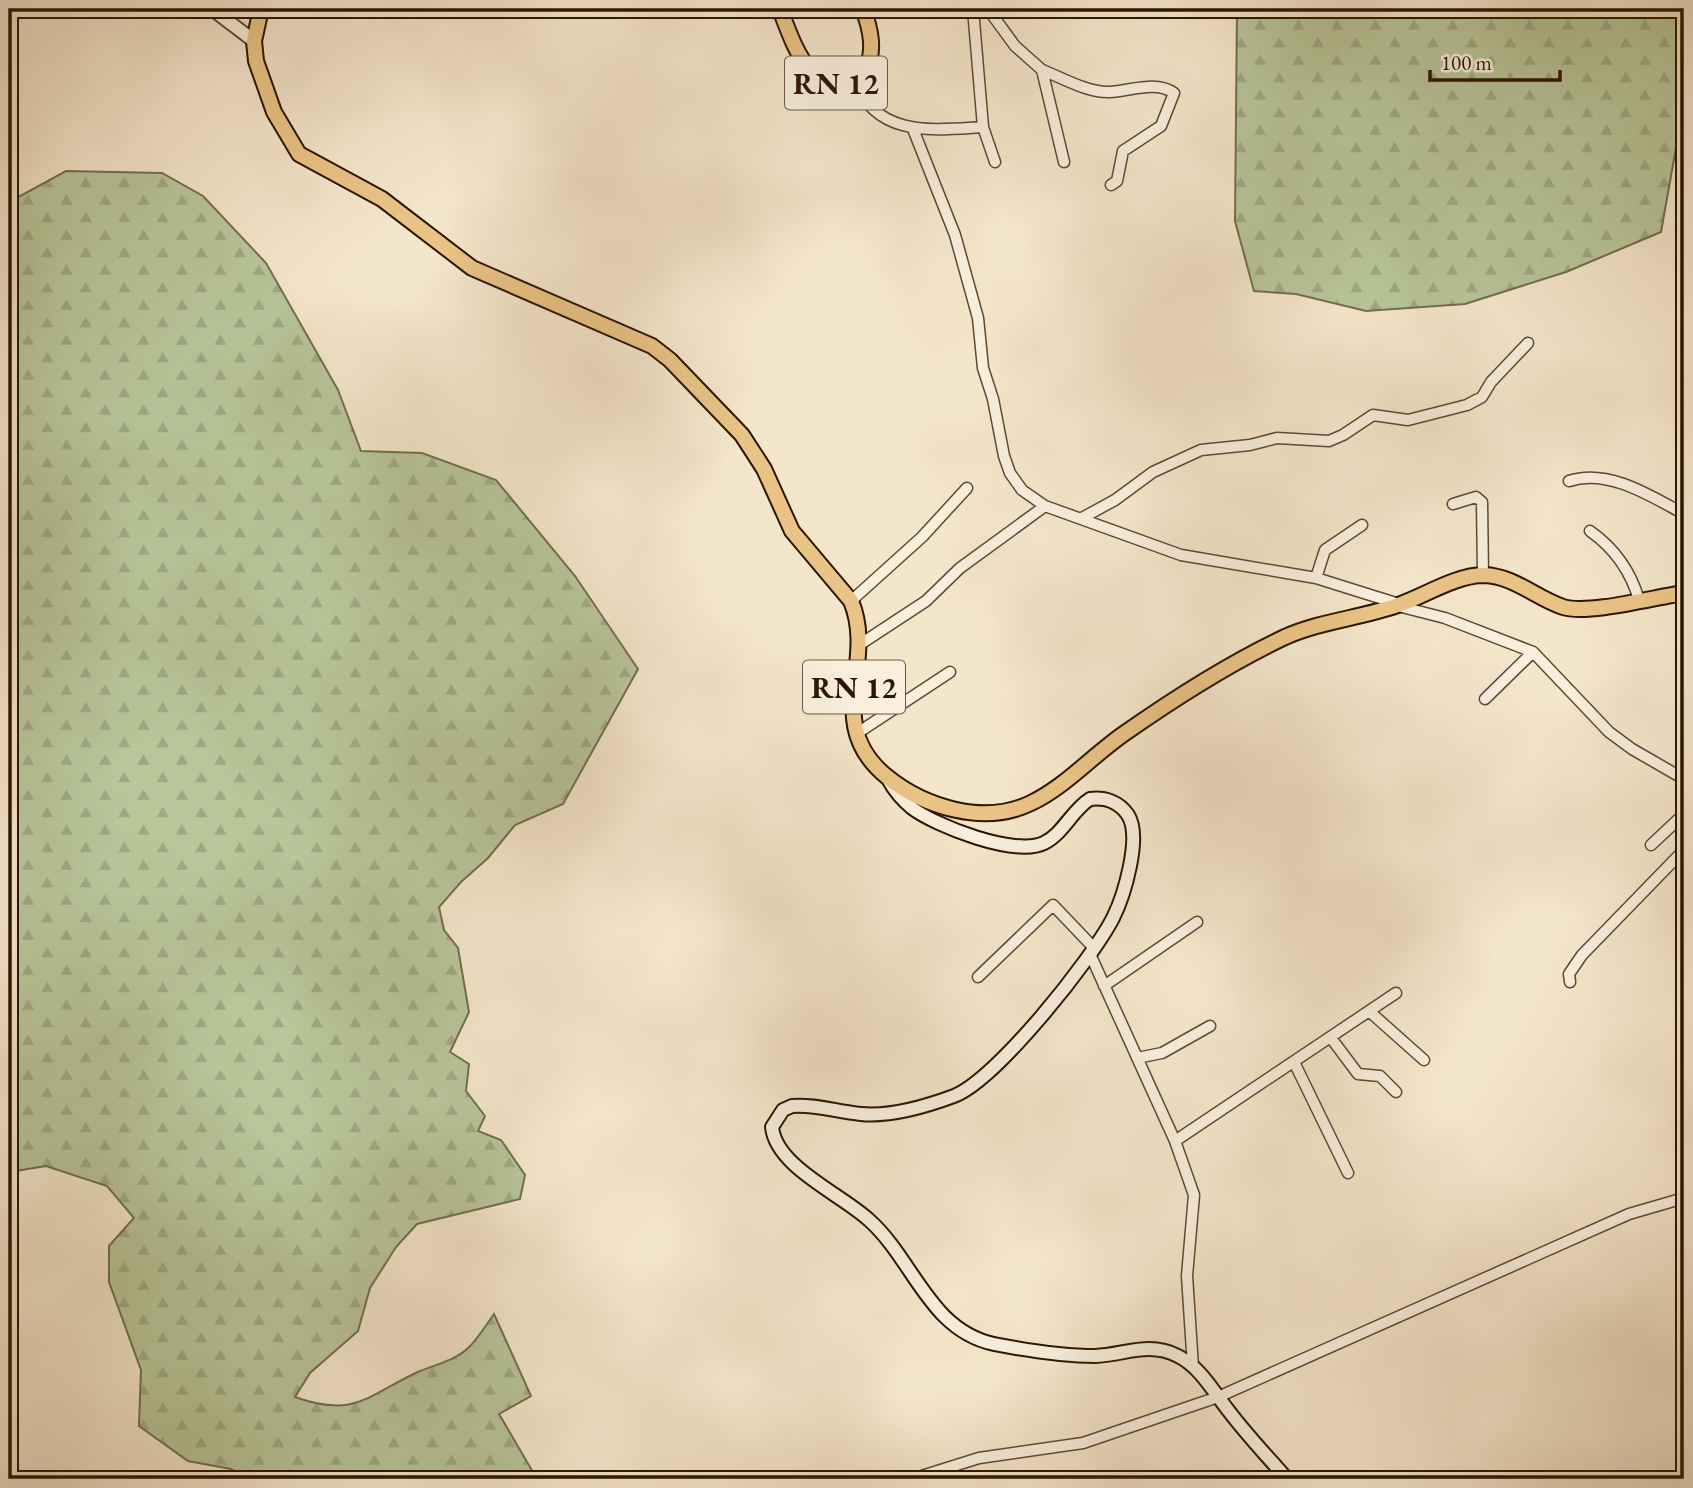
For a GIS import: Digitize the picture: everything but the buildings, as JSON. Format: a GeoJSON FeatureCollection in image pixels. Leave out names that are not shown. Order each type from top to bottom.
{"type":"FeatureCollection","features":[{"type":"Feature","properties":{"kind":"main road"},"geometry":{"type":"LineString","coordinates":[[212,9],[254,41]]}},
{"type":"Feature","properties":{"kind":"main road","name":"RN 12"},"geometry":{"type":"LineString","coordinates":[[261,9],[254,41],[256,61],[274,112],[299,154],[382,199],[472,268],[632,336],[670,360],[755,452],[792,531],[851,601],[859,622],[852,703],[856,734],[866,754],[886,776],[934,804],[984,813],[1022,807],[1044,796],[1133,728],[1243,660],[1305,629],[1398,605],[1483,575]]}},
{"type":"Feature","properties":{"kind":"main road","name":"RN 12"},"geometry":{"type":"LineString","coordinates":[[780,9],[806,66],[821,80],[841,84],[854,80],[866,71],[870,61],[872,39],[863,9]]}},
{"type":"Feature","properties":{"kind":"main road"},"geometry":{"type":"LineString","coordinates":[[1483,575],[1511,582],[1569,608],[1684,593]]}},
{"type":"Feature","properties":{"kind":"main road"},"geometry":{"type":"LineString","coordinates":[[886,776],[902,798],[927,817],[984,840],[1007,845],[1043,844],[1090,799],[1108,800],[1119,805],[1130,819],[1130,863],[1114,916],[1092,951],[1019,1042],[974,1085],[956,1096],[881,1115],[792,1106],[776,1118],[772,1127],[773,1138],[793,1164],[868,1218],[889,1238],[934,1306],[951,1325],[968,1336],[994,1344],[1087,1355],[1134,1348],[1159,1349],[1179,1356],[1193,1367],[1287,1479]]}},
{"type":"Feature","properties":{"kind":"street"},"geometry":{"type":"LineString","coordinates":[[973,9],[983,127],[995,162]]}},
{"type":"Feature","properties":{"kind":"street"},"geometry":{"type":"LineString","coordinates":[[988,9],[1015,46],[1042,70],[1109,92],[1159,87],[1174,93],[1161,126],[1123,151],[1117,181],[1111,185]]}},
{"type":"Feature","properties":{"kind":"street"},"geometry":{"type":"LineString","coordinates":[[1042,70],[1064,162]]}},
{"type":"Feature","properties":{"kind":"street"},"geometry":{"type":"LineString","coordinates":[[854,80],[867,104],[896,123],[925,131],[983,127]]}},
{"type":"Feature","properties":{"kind":"street"},"geometry":{"type":"LineString","coordinates":[[914,129],[955,235],[978,318],[983,368],[993,399],[1007,466],[1022,490],[1045,506],[1181,555],[1316,578],[1445,618],[1533,652],[1609,732],[1684,779]]}},
{"type":"Feature","properties":{"kind":"street"},"geometry":{"type":"LineString","coordinates":[[1082,518],[1115,500],[1153,472],[1201,450],[1250,445],[1278,438],[1328,441],[1343,435],[1368,416],[1380,414],[1408,421],[1468,405],[1482,397],[1491,382],[1528,343]]}},
{"type":"Feature","properties":{"kind":"street"},"geometry":{"type":"LineString","coordinates":[[1569,481],[1581,477],[1615,481],[1647,493],[1684,514]]}},
{"type":"Feature","properties":{"kind":"street"},"geometry":{"type":"LineString","coordinates":[[851,601],[922,537],[967,488]]}},
{"type":"Feature","properties":{"kind":"street"},"geometry":{"type":"LineString","coordinates":[[1453,504],[1476,497],[1482,502],[1483,575]]}},
{"type":"Feature","properties":{"kind":"street"},"geometry":{"type":"LineString","coordinates":[[859,645],[926,601],[960,568],[1045,506]]}},
{"type":"Feature","properties":{"kind":"street"},"geometry":{"type":"LineString","coordinates":[[1316,578],[1325,550],[1362,525]]}},
{"type":"Feature","properties":{"kind":"street"},"geometry":{"type":"LineString","coordinates":[[1590,531],[1620,560],[1633,581],[1639,600]]}},
{"type":"Feature","properties":{"kind":"street"},"geometry":{"type":"LineString","coordinates":[[1485,699],[1533,652]]}},
{"type":"Feature","properties":{"kind":"street"},"geometry":{"type":"LineString","coordinates":[[856,734],[950,672]]}},
{"type":"Feature","properties":{"kind":"street"},"geometry":{"type":"LineString","coordinates":[[1651,845],[1684,814]]}},
{"type":"Feature","properties":{"kind":"street"},"geometry":{"type":"LineString","coordinates":[[1570,982],[1569,974],[1582,956],[1684,850]]}},
{"type":"Feature","properties":{"kind":"street"},"geometry":{"type":"LineString","coordinates":[[978,977],[1053,905],[1092,951],[1104,986],[1175,1141],[1195,1202],[1187,1276],[1193,1367]]}},
{"type":"Feature","properties":{"kind":"street"},"geometry":{"type":"LineString","coordinates":[[1104,986],[1198,922]]}},
{"type":"Feature","properties":{"kind":"street"},"geometry":{"type":"LineString","coordinates":[[1175,1141],[1396,993]]}},
{"type":"Feature","properties":{"kind":"street"},"geometry":{"type":"LineString","coordinates":[[1370,1012],[1423,1060]]}},
{"type":"Feature","properties":{"kind":"street"},"geometry":{"type":"LineString","coordinates":[[1137,1058],[1162,1053],[1210,1026]]}},
{"type":"Feature","properties":{"kind":"street"},"geometry":{"type":"LineString","coordinates":[[1331,1038],[1358,1074],[1380,1076],[1396,1092]]}},
{"type":"Feature","properties":{"kind":"street"},"geometry":{"type":"LineString","coordinates":[[1294,1062],[1348,1173]]}},
{"type":"Feature","properties":{"kind":"street"},"geometry":{"type":"LineString","coordinates":[[912,1479],[979,1458],[1083,1443],[1218,1397],[1629,1214],[1684,1198]]}},
{"type":"Feature","properties":{"kind":"green space"},"geometry":{"type":"Polygon","coordinates":[[[1237,9],[1684,9],[1684,103],[1661,232],[1566,272],[1465,304],[1366,311],[1296,294],[1254,291],[1235,221],[1237,9]]]}},
{"type":"Feature","properties":{"kind":"green space"},"geometry":{"type":"Polygon","coordinates":[[[66,171],[162,173],[203,196],[266,263],[338,390],[361,451],[422,453],[496,480],[575,576],[638,669],[563,804],[515,825],[488,858],[461,882],[439,907],[444,930],[458,948],[469,1012],[450,1052],[469,1064],[466,1091],[485,1116],[478,1131],[501,1140],[525,1175],[520,1199],[417,1224],[396,1247],[370,1288],[358,1331],[310,1373],[295,1397],[333,1405],[348,1405],[361,1401],[420,1371],[458,1356],[475,1340],[494,1314],[531,1396],[499,1414],[537,1479],[249,1479],[231,1469],[188,1461],[139,1426],[141,1370],[109,1282],[109,1246],[134,1218],[107,1186],[46,1166],[9,1172],[9,202],[66,171]]]}}]}
